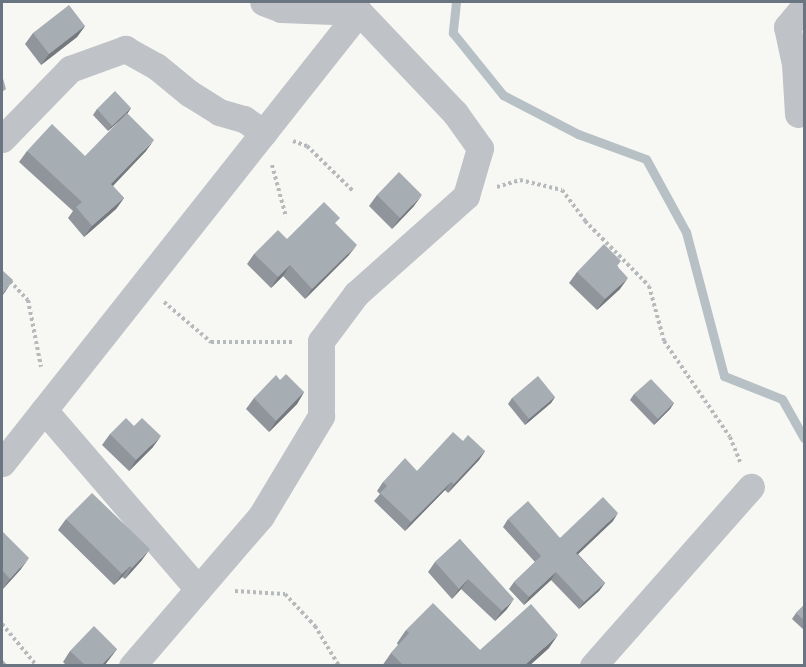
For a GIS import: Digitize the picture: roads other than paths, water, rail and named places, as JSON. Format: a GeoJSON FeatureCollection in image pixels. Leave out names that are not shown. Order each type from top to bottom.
{"type":"FeatureCollection","features":[{"type":"Feature","properties":{"kind":"street"},"geometry":{"type":"LineString","coordinates":[[132,666],[261,516],[321,416],[321,341],[356,294],[466,196],[480,148],[455,113],[359,12],[280,9],[264,2]]}},
{"type":"Feature","properties":{"kind":"street"},"geometry":{"type":"LineString","coordinates":[[798,114],[795,64],[787,27],[804,7]]}},
{"type":"Feature","properties":{"kind":"street"},"geometry":{"type":"LineString","coordinates":[[2,463],[359,12]]}},
{"type":"Feature","properties":{"kind":"street"},"geometry":{"type":"LineString","coordinates":[[2,139],[70,69],[125,49],[156,66],[189,93],[219,112],[244,119],[264,133]]}},
{"type":"Feature","properties":{"kind":"street"},"geometry":{"type":"LineString","coordinates":[[44,410],[198,589]]}},
{"type":"Feature","properties":{"kind":"street"},"geometry":{"type":"LineString","coordinates":[[593,666],[751,488]]}},
{"type":"Feature","properties":{"kind":"waterway"},"geometry":{"type":"LineString","coordinates":[[456,2],[453,33],[503,95],[578,134],[646,159],[686,232],[724,376],[782,399],[804,438]]}}]}
